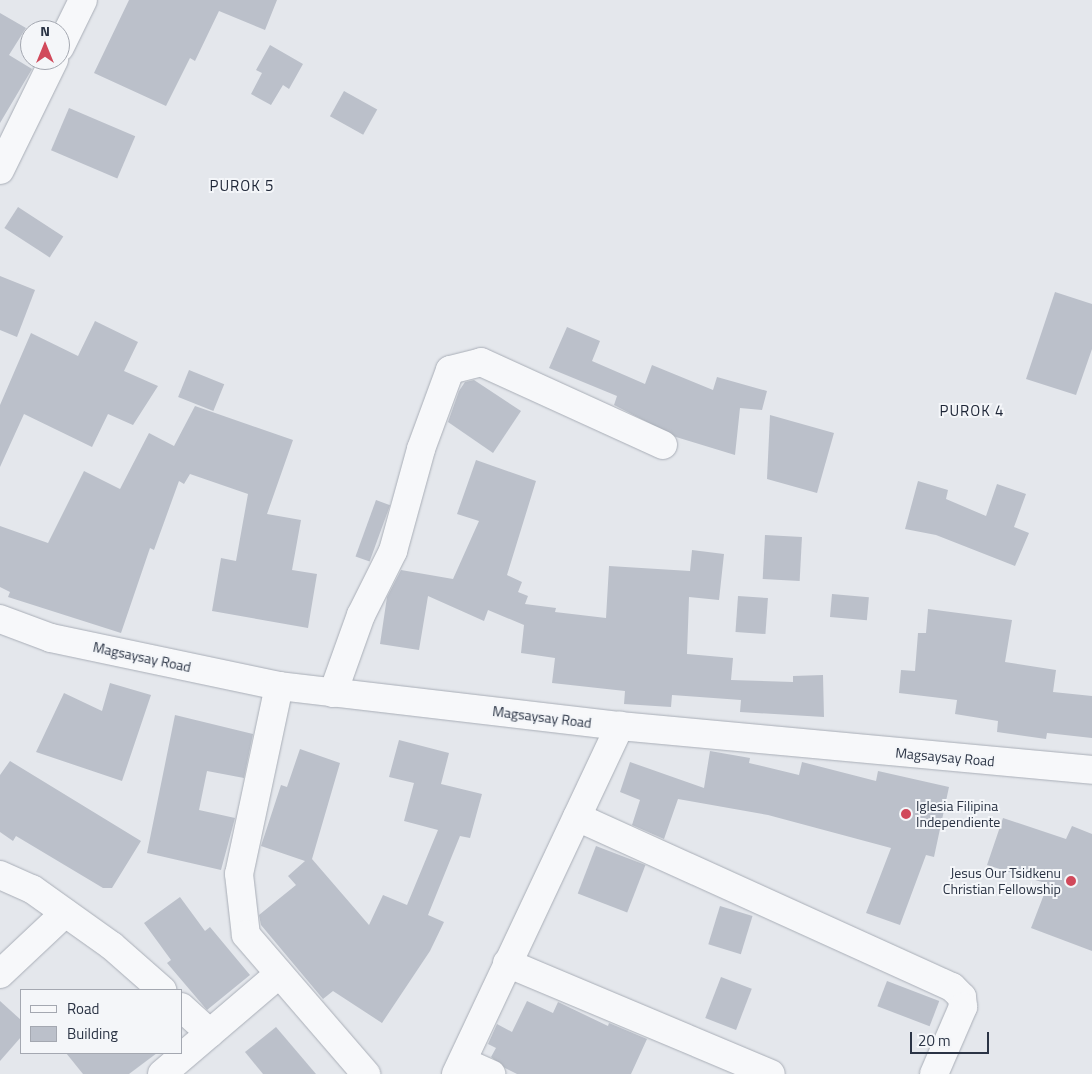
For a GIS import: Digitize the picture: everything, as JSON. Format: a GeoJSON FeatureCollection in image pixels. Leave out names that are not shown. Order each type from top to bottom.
{"type":"FeatureCollection","features":[{"type":"Feature","properties":{"kind":"street"},"geometry":{"type":"LineString","coordinates":[[70,27],[83,0]]}},
{"type":"Feature","properties":{"kind":"street"},"geometry":{"type":"LineString","coordinates":[[0,170],[49,70]]}},
{"type":"Feature","properties":{"kind":"street"},"geometry":{"type":"LineString","coordinates":[[333,693],[361,615],[393,550],[421,449],[450,370],[481,362],[664,445]]}},
{"type":"Feature","properties":{"kind":"street","name":"Magsaysay Road"},"geometry":{"type":"LineString","coordinates":[[0,619],[51,638],[279,686],[620,726],[1092,770]]}},
{"type":"Feature","properties":{"kind":"street"},"geometry":{"type":"LineString","coordinates":[[279,686],[239,874],[246,935],[366,1074]]}},
{"type":"Feature","properties":{"kind":"street"},"geometry":{"type":"LineString","coordinates":[[491,1074],[460,1068],[620,726]]}},
{"type":"Feature","properties":{"kind":"street"},"geometry":{"type":"LineString","coordinates":[[577,818],[952,987],[962,997],[963,1007],[934,1074]]}},
{"type":"Feature","properties":{"kind":"street"},"geometry":{"type":"LineString","coordinates":[[0,875],[32,889],[112,946],[161,989]]}},
{"type":"Feature","properties":{"kind":"street"},"geometry":{"type":"LineString","coordinates":[[0,974],[65,913]]}},
{"type":"Feature","properties":{"kind":"street"},"geometry":{"type":"LineString","coordinates":[[507,964],[772,1074]]}},
{"type":"Feature","properties":{"kind":"street"},"geometry":{"type":"LineString","coordinates":[[162,1074],[279,974]]}},
{"type":"Feature","properties":{"kind":"street"},"geometry":{"type":"LineString","coordinates":[[182,1008],[210,1033]]}},
{"type":"Feature","properties":{"kind":"building"},"geometry":{"type":"Polygon","coordinates":[[[129,0],[277,0],[265,30],[219,11],[195,61],[190,58],[166,106],[94,73],[129,0]]]}},
{"type":"Feature","properties":{"kind":"building"},"geometry":{"type":"Polygon","coordinates":[[[0,13],[20,25],[20,38],[9,55],[20,62],[20,70],[31,70],[0,123],[0,13]]]}},
{"type":"Feature","properties":{"kind":"building"},"geometry":{"type":"Polygon","coordinates":[[[270,45],[303,64],[289,89],[283,85],[271,105],[251,94],[262,73],[256,70],[270,45]]]}},
{"type":"Feature","properties":{"kind":"building"},"geometry":{"type":"Polygon","coordinates":[[[344,91],[377,109],[363,135],[330,116],[344,91]]]}},
{"type":"Feature","properties":{"kind":"building"},"geometry":{"type":"Polygon","coordinates":[[[69,108],[135,136],[117,178],[51,150],[69,108]]]}},
{"type":"Feature","properties":{"kind":"building"},"geometry":{"type":"Polygon","coordinates":[[[18,207],[63,236],[50,257],[4,228],[18,207]]]}},
{"type":"Feature","properties":{"kind":"building"},"geometry":{"type":"Polygon","coordinates":[[[0,276],[35,290],[17,337],[0,330],[0,276]]]}},
{"type":"Feature","properties":{"kind":"building"},"geometry":{"type":"Polygon","coordinates":[[[1055,292],[1092,304],[1092,349],[1076,395],[1026,379],[1055,292]]]}},
{"type":"Feature","properties":{"kind":"building"},"geometry":{"type":"Polygon","coordinates":[[[95,321],[138,342],[124,371],[158,386],[133,425],[108,414],[92,447],[24,414],[0,467],[0,405],[31,333],[78,356],[95,321]]]}},
{"type":"Feature","properties":{"kind":"building"},"geometry":{"type":"Polygon","coordinates":[[[567,327],[600,341],[592,361],[645,384],[652,365],[713,390],[717,377],[767,391],[762,410],[740,408],[735,455],[676,437],[614,405],[617,396],[549,368],[567,327]]]}},
{"type":"Feature","properties":{"kind":"building"},"geometry":{"type":"Polygon","coordinates":[[[189,370],[224,384],[213,411],[178,397],[189,370]]]}},
{"type":"Feature","properties":{"kind":"building"},"geometry":{"type":"Polygon","coordinates":[[[474,380],[521,411],[493,453],[448,422],[459,391],[465,382],[474,380]]]}},
{"type":"Feature","properties":{"kind":"building"},"geometry":{"type":"Polygon","coordinates":[[[195,406],[293,440],[267,514],[301,520],[292,570],[317,574],[308,628],[212,611],[221,558],[236,561],[248,494],[190,474],[184,484],[179,481],[154,550],[150,548],[121,633],[8,597],[10,592],[0,587],[0,526],[48,543],[84,471],[120,489],[149,433],[174,446],[195,406]]]}},
{"type":"Feature","properties":{"kind":"building"},"geometry":{"type":"Polygon","coordinates":[[[770,415],[834,433],[817,493],[767,479],[770,415]]]}},
{"type":"Feature","properties":{"kind":"building"},"geometry":{"type":"Polygon","coordinates":[[[476,460],[536,481],[507,575],[522,582],[518,592],[528,596],[525,604],[556,608],[555,612],[606,618],[609,566],[690,571],[692,550],[724,554],[719,600],[689,597],[687,654],[733,658],[731,680],[793,682],[793,676],[823,675],[824,717],[740,712],[741,700],[672,695],[671,707],[624,704],[625,691],[552,683],[555,658],[521,653],[524,625],[488,610],[484,621],[428,596],[419,650],[380,644],[387,597],[401,570],[453,579],[479,521],[457,514],[476,460]]]}},
{"type":"Feature","properties":{"kind":"building"},"geometry":{"type":"Polygon","coordinates":[[[918,481],[948,490],[946,499],[986,516],[997,484],[1026,494],[1014,527],[1029,533],[1015,566],[936,535],[905,529],[918,481]]]}},
{"type":"Feature","properties":{"kind":"building"},"geometry":{"type":"Polygon","coordinates":[[[376,500],[390,505],[370,562],[355,556],[376,500]]]}},
{"type":"Feature","properties":{"kind":"building"},"geometry":{"type":"Polygon","coordinates":[[[765,535],[802,537],[800,581],[763,579],[765,535]]]}},
{"type":"Feature","properties":{"kind":"building"},"geometry":{"type":"Polygon","coordinates":[[[832,594],[869,597],[867,620],[830,617],[832,594]]]}},
{"type":"Feature","properties":{"kind":"building"},"geometry":{"type":"Polygon","coordinates":[[[738,596],[768,598],[765,634],[735,632],[738,596]]]}},
{"type":"Feature","properties":{"kind":"building"},"geometry":{"type":"Polygon","coordinates":[[[928,609],[1012,620],[1005,662],[1056,670],[1053,692],[1092,696],[1092,738],[1047,733],[1046,739],[997,732],[998,721],[955,714],[957,700],[899,693],[901,670],[915,671],[918,633],[926,633],[928,609]]]}},
{"type":"Feature","properties":{"kind":"building"},"geometry":{"type":"Polygon","coordinates":[[[110,683],[151,695],[122,781],[36,752],[64,693],[102,711],[110,683]]]}},
{"type":"Feature","properties":{"kind":"building"},"geometry":{"type":"Polygon","coordinates":[[[175,715],[253,734],[244,778],[207,771],[199,810],[235,818],[221,870],[147,853],[175,715]]]}},
{"type":"Feature","properties":{"kind":"building"},"geometry":{"type":"Polygon","coordinates":[[[399,740],[449,753],[441,784],[482,794],[470,838],[460,836],[428,915],[444,922],[430,951],[382,1023],[333,991],[323,999],[261,925],[259,915],[296,885],[288,876],[305,861],[261,846],[281,785],[287,787],[300,749],[340,763],[312,859],[369,925],[383,895],[407,905],[438,830],[404,821],[414,783],[389,777],[399,740]]]}},
{"type":"Feature","properties":{"kind":"building"},"geometry":{"type":"Polygon","coordinates":[[[710,751],[750,758],[749,763],[799,775],[802,762],[876,781],[878,771],[949,787],[934,857],[926,855],[900,925],[866,913],[891,848],[768,815],[678,799],[664,839],[632,825],[640,800],[620,792],[630,762],[704,788],[710,751]]]}},
{"type":"Feature","properties":{"kind":"building"},"geometry":{"type":"Polygon","coordinates":[[[10,761],[141,841],[112,888],[103,888],[16,836],[13,841],[0,832],[0,775],[10,761]]]}},
{"type":"Feature","properties":{"kind":"building"},"geometry":{"type":"Polygon","coordinates":[[[1003,818],[1066,839],[1072,826],[1092,834],[1092,951],[1031,928],[1048,884],[987,865],[1003,818]]]}},
{"type":"Feature","properties":{"kind":"building"},"geometry":{"type":"Polygon","coordinates":[[[596,846],[645,865],[627,913],[578,894],[596,846]]]}},
{"type":"Feature","properties":{"kind":"building"},"geometry":{"type":"Polygon","coordinates":[[[180,897],[205,931],[210,927],[250,975],[207,1010],[167,963],[171,960],[144,923],[180,897]]]}},
{"type":"Feature","properties":{"kind":"building"},"geometry":{"type":"Polygon","coordinates":[[[720,906],[753,916],[741,954],[708,944],[720,906]]]}},
{"type":"Feature","properties":{"kind":"building"},"geometry":{"type":"Polygon","coordinates":[[[721,977],[752,989],[736,1030],[705,1018],[721,977]]]}},
{"type":"Feature","properties":{"kind":"building"},"geometry":{"type":"Polygon","coordinates":[[[887,981],[939,1001],[930,1026],[877,1006],[887,981]]]}},
{"type":"Feature","properties":{"kind":"building"},"geometry":{"type":"Polygon","coordinates":[[[0,1001],[20,1019],[20,1038],[0,1061],[0,1001]]]}},
{"type":"Feature","properties":{"kind":"building"},"geometry":{"type":"Polygon","coordinates":[[[527,1001],[553,1013],[558,1002],[608,1026],[609,1023],[647,1039],[631,1074],[517,1074],[505,1068],[491,1057],[496,1048],[488,1044],[497,1024],[512,1032],[527,1001]]]}},
{"type":"Feature","properties":{"kind":"building"},"geometry":{"type":"Polygon","coordinates":[[[276,1027],[316,1074],[263,1074],[245,1052],[276,1027]]]}},
{"type":"Feature","properties":{"kind":"building"},"geometry":{"type":"Polygon","coordinates":[[[67,1054],[156,1054],[129,1074],[83,1074],[67,1054]]]}},
{"type":"Feature","properties":{"kind":"place","name":"Iglesia Filipina Independiente"},"geometry":{"type":"Point","coordinates":[906,814]}},
{"type":"Feature","properties":{"kind":"place","name":"Jesus Our Tsidkenu Christian Fellowship"},"geometry":{"type":"Point","coordinates":[1071,881]}},
{"type":"Feature","properties":{"kind":"district","name":"PUROK 5"},"geometry":{"type":"Point","coordinates":[242,186]}},
{"type":"Feature","properties":{"kind":"district","name":"PUROK 4"},"geometry":{"type":"Point","coordinates":[972,411]}}]}
